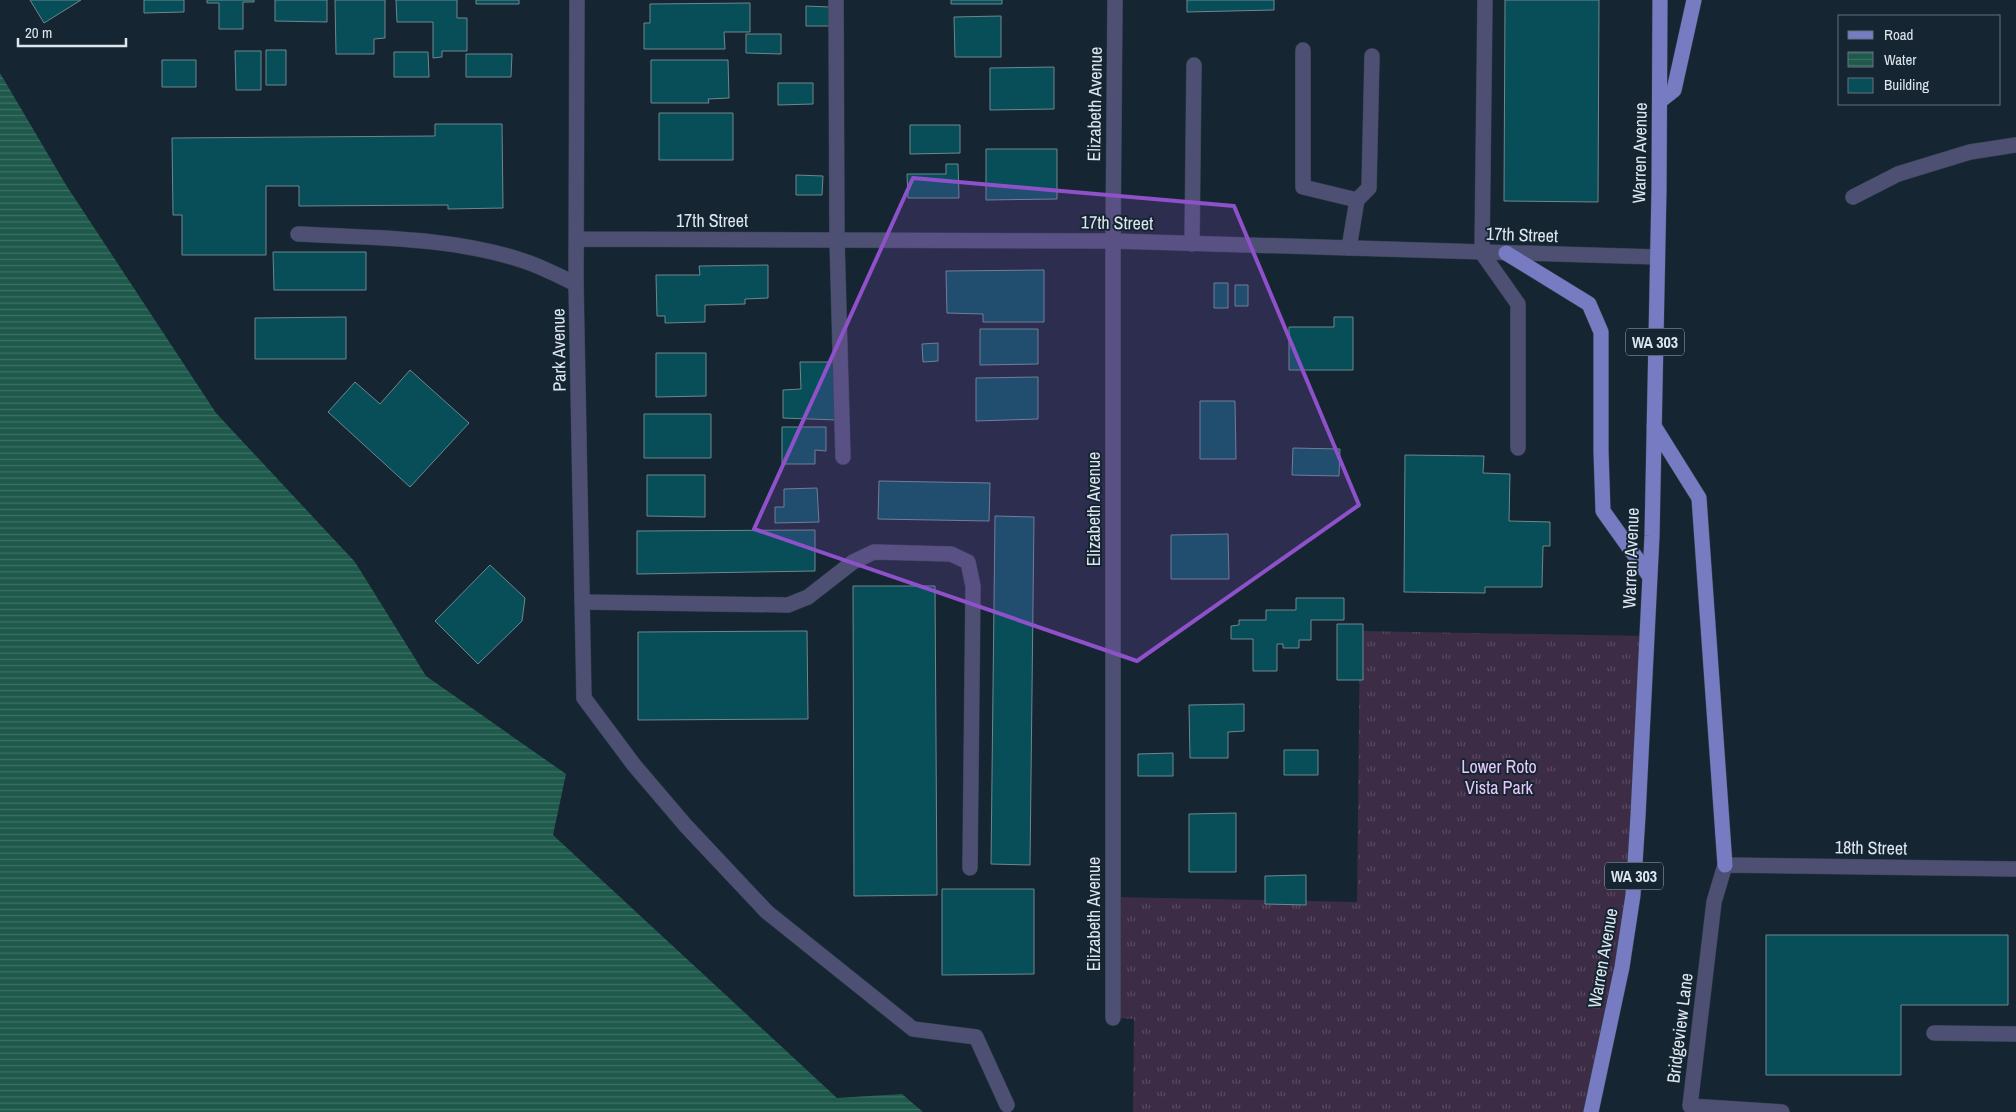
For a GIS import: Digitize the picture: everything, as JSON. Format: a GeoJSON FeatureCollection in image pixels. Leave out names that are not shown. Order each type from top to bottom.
{"type":"FeatureCollection","features":[{"type":"Feature","properties":{"kind":"main road","name":"Warren Avenue"},"geometry":{"type":"LineString","coordinates":[[1591,1112],[1622,967],[1633,895],[1650,577],[1660,101],[1660,0]]}},
{"type":"Feature","properties":{"kind":"main road"},"geometry":{"type":"LineString","coordinates":[[1660,101],[1674,90],[1694,0]]}},
{"type":"Feature","properties":{"kind":"main road"},"geometry":{"type":"LineString","coordinates":[[1506,253],[1584,300],[1592,311],[1601,332],[1603,511],[1650,577]]}},
{"type":"Feature","properties":{"kind":"main road"},"geometry":{"type":"LineString","coordinates":[[1654,426],[1698,498],[1726,865]]}},
{"type":"Feature","properties":{"kind":"street","name":"Park Avenue"},"geometry":{"type":"LineString","coordinates":[[576,0],[576,284],[584,698],[634,765],[686,826],[767,912],[913,1029],[976,1037],[1007,1105]]}},
{"type":"Feature","properties":{"kind":"street"},"geometry":{"type":"LineString","coordinates":[[836,0],[837,240],[843,457]]}},
{"type":"Feature","properties":{"kind":"street","name":"Elizabeth Avenue"},"geometry":{"type":"LineString","coordinates":[[1113,1018],[1113,241],[1115,0]]}},
{"type":"Feature","properties":{"kind":"street"},"geometry":{"type":"LineString","coordinates":[[1485,0],[1482,252],[1518,304],[1518,448]]}},
{"type":"Feature","properties":{"kind":"street"},"geometry":{"type":"LineString","coordinates":[[1303,50],[1303,187],[1357,200]]}},
{"type":"Feature","properties":{"kind":"street"},"geometry":{"type":"LineString","coordinates":[[1349,248],[1357,200],[1369,188],[1372,56]]}},
{"type":"Feature","properties":{"kind":"street"},"geometry":{"type":"LineString","coordinates":[[1192,244],[1194,64]]}},
{"type":"Feature","properties":{"kind":"street"},"geometry":{"type":"LineString","coordinates":[[1853,197],[1898,174],[1970,152],[2016,145]]}},
{"type":"Feature","properties":{"kind":"street"},"geometry":{"type":"LineString","coordinates":[[298,234],[409,240],[488,251],[525,261],[576,284]]}},
{"type":"Feature","properties":{"kind":"street","name":"17th Street"},"geometry":{"type":"LineString","coordinates":[[576,239],[1113,241],[1657,257]]}},
{"type":"Feature","properties":{"kind":"street"},"geometry":{"type":"LineString","coordinates":[[582,602],[788,605],[808,597],[853,562],[874,552],[951,554],[968,562],[973,586],[970,868]]}},
{"type":"Feature","properties":{"kind":"street","name":"18th Street"},"geometry":{"type":"LineString","coordinates":[[1726,865],[2016,869]]}},
{"type":"Feature","properties":{"kind":"street","name":"Bridgeview Lane"},"geometry":{"type":"LineString","coordinates":[[1726,865],[1714,902],[1690,1106],[1782,1112]]}},
{"type":"Feature","properties":{"kind":"street"},"geometry":{"type":"LineString","coordinates":[[1934,1033],[2016,1034]]}},
{"type":"Feature","properties":{"kind":"highlighted area"},"geometry":{"type":"Polygon","coordinates":[[[913,178],[1234,206],[1359,505],[1137,661],[754,529],[913,178]]]}},
{"type":"Feature","properties":{"kind":"green space","name":"Lower Roto Vista Park"},"geometry":{"type":"Polygon","coordinates":[[[1360,631],[1647,636],[1633,895],[1591,1112],[1133,1112],[1134,1019],[1113,1018],[1113,897],[1357,902],[1360,631]]]}},
{"type":"Feature","properties":{"kind":"water"},"geometry":{"type":"Polygon","coordinates":[[[0,73],[66,185],[216,413],[355,562],[426,676],[566,774],[553,835],[837,1098],[902,1094],[923,1112],[0,1112],[0,73]]]}},
{"type":"Feature","properties":{"kind":"building"},"geometry":{"type":"Polygon","coordinates":[[[30,0],[81,0],[44,23],[30,0]]]}},
{"type":"Feature","properties":{"kind":"building"},"geometry":{"type":"Polygon","coordinates":[[[144,0],[184,0],[184,12],[144,13],[144,0]]]}},
{"type":"Feature","properties":{"kind":"building"},"geometry":{"type":"Polygon","coordinates":[[[207,0],[254,0],[254,2],[243,2],[243,29],[219,29],[219,3],[207,3],[207,0]]]}},
{"type":"Feature","properties":{"kind":"building"},"geometry":{"type":"Polygon","coordinates":[[[275,0],[327,0],[327,22],[275,21],[275,0]]]}},
{"type":"Feature","properties":{"kind":"building"},"geometry":{"type":"Polygon","coordinates":[[[335,0],[385,0],[385,38],[374,39],[374,54],[336,54],[335,0]]]}},
{"type":"Feature","properties":{"kind":"building"},"geometry":{"type":"Polygon","coordinates":[[[396,0],[457,0],[457,18],[467,18],[467,51],[442,51],[442,57],[433,58],[433,22],[397,22],[396,0]]]}},
{"type":"Feature","properties":{"kind":"building"},"geometry":{"type":"Polygon","coordinates":[[[476,0],[519,0],[519,4],[476,4],[476,0]]]}},
{"type":"Feature","properties":{"kind":"building"},"geometry":{"type":"Polygon","coordinates":[[[951,0],[1002,0],[1002,4],[951,4],[951,0]]]}},
{"type":"Feature","properties":{"kind":"building"},"geometry":{"type":"Polygon","coordinates":[[[1187,0],[1274,0],[1274,10],[1187,12],[1187,0]]]}},
{"type":"Feature","properties":{"kind":"building"},"geometry":{"type":"Polygon","coordinates":[[[1505,0],[1599,0],[1598,202],[1504,201],[1505,0]]]}},
{"type":"Feature","properties":{"kind":"building"},"geometry":{"type":"Polygon","coordinates":[[[750,3],[750,32],[724,32],[725,49],[644,49],[644,23],[650,23],[650,4],[750,3]]]}},
{"type":"Feature","properties":{"kind":"building"},"geometry":{"type":"Polygon","coordinates":[[[806,6],[829,7],[829,26],[806,26],[806,6]]]}},
{"type":"Feature","properties":{"kind":"building"},"geometry":{"type":"Polygon","coordinates":[[[1001,16],[1001,57],[955,57],[954,17],[1001,16]]]}},
{"type":"Feature","properties":{"kind":"building"},"geometry":{"type":"Polygon","coordinates":[[[746,34],[781,34],[781,54],[746,53],[746,34]]]}},
{"type":"Feature","properties":{"kind":"building"},"geometry":{"type":"Polygon","coordinates":[[[266,50],[286,50],[286,85],[266,85],[266,50]]]}},
{"type":"Feature","properties":{"kind":"building"},"geometry":{"type":"Polygon","coordinates":[[[235,51],[261,51],[261,90],[236,90],[235,51]]]}},
{"type":"Feature","properties":{"kind":"building"},"geometry":{"type":"Polygon","coordinates":[[[394,52],[428,52],[429,77],[394,77],[394,52]]]}},
{"type":"Feature","properties":{"kind":"building"},"geometry":{"type":"Polygon","coordinates":[[[466,54],[512,54],[511,77],[466,77],[466,54]]]}},
{"type":"Feature","properties":{"kind":"building"},"geometry":{"type":"Polygon","coordinates":[[[162,60],[196,60],[196,87],[162,87],[162,60]]]}},
{"type":"Feature","properties":{"kind":"building"},"geometry":{"type":"Polygon","coordinates":[[[651,60],[728,60],[729,98],[708,99],[709,103],[651,103],[651,60]]]}},
{"type":"Feature","properties":{"kind":"building"},"geometry":{"type":"Polygon","coordinates":[[[1054,67],[1054,109],[990,110],[990,68],[1054,67]]]}},
{"type":"Feature","properties":{"kind":"building"},"geometry":{"type":"Polygon","coordinates":[[[778,83],[813,83],[813,104],[778,105],[778,83]]]}},
{"type":"Feature","properties":{"kind":"building"},"geometry":{"type":"Polygon","coordinates":[[[659,113],[733,113],[733,160],[659,160],[659,113]]]}},
{"type":"Feature","properties":{"kind":"building"},"geometry":{"type":"Polygon","coordinates":[[[435,124],[502,124],[503,208],[448,209],[448,205],[299,206],[299,186],[266,186],[266,255],[182,255],[182,215],[173,215],[172,138],[435,136],[435,124]]]}},
{"type":"Feature","properties":{"kind":"building"},"geometry":{"type":"Polygon","coordinates":[[[910,125],[960,125],[960,153],[910,154],[910,125]]]}},
{"type":"Feature","properties":{"kind":"building"},"geometry":{"type":"Polygon","coordinates":[[[986,149],[1057,149],[1057,199],[986,200],[986,149]]]}},
{"type":"Feature","properties":{"kind":"building"},"geometry":{"type":"Polygon","coordinates":[[[946,164],[958,164],[959,198],[908,198],[907,174],[946,174],[946,164]]]}},
{"type":"Feature","properties":{"kind":"building"},"geometry":{"type":"Polygon","coordinates":[[[796,175],[823,176],[822,195],[796,195],[796,175]]]}},
{"type":"Feature","properties":{"kind":"building"},"geometry":{"type":"Polygon","coordinates":[[[273,252],[366,252],[366,290],[274,290],[273,252]]]}},
{"type":"Feature","properties":{"kind":"building"},"geometry":{"type":"Polygon","coordinates":[[[768,265],[768,298],[745,299],[745,304],[705,305],[705,322],[665,323],[665,316],[657,316],[656,275],[700,275],[699,266],[768,265]]]}},
{"type":"Feature","properties":{"kind":"building"},"geometry":{"type":"Polygon","coordinates":[[[1044,270],[1044,322],[983,322],[983,314],[947,313],[946,271],[1044,270]]]}},
{"type":"Feature","properties":{"kind":"building"},"geometry":{"type":"Polygon","coordinates":[[[1214,283],[1228,283],[1228,308],[1214,308],[1214,283]]]}},
{"type":"Feature","properties":{"kind":"building"},"geometry":{"type":"Polygon","coordinates":[[[1235,285],[1248,285],[1248,306],[1235,306],[1235,285]]]}},
{"type":"Feature","properties":{"kind":"building"},"geometry":{"type":"Polygon","coordinates":[[[346,317],[346,359],[255,359],[255,318],[346,317]]]}},
{"type":"Feature","properties":{"kind":"building"},"geometry":{"type":"Polygon","coordinates":[[[1334,317],[1353,317],[1353,370],[1289,370],[1289,327],[1334,327],[1334,317]]]}},
{"type":"Feature","properties":{"kind":"building"},"geometry":{"type":"Polygon","coordinates":[[[980,329],[1038,329],[1038,364],[980,365],[980,329]]]}},
{"type":"Feature","properties":{"kind":"building"},"geometry":{"type":"Polygon","coordinates":[[[938,343],[938,361],[923,362],[922,344],[938,343]]]}},
{"type":"Feature","properties":{"kind":"building"},"geometry":{"type":"Polygon","coordinates":[[[656,353],[706,353],[706,396],[656,397],[656,353]]]}},
{"type":"Feature","properties":{"kind":"building"},"geometry":{"type":"Polygon","coordinates":[[[800,362],[836,362],[837,420],[783,418],[783,390],[801,389],[800,362]]]}},
{"type":"Feature","properties":{"kind":"building"},"geometry":{"type":"Polygon","coordinates":[[[410,370],[469,423],[410,487],[328,412],[355,382],[380,404],[410,370]]]}},
{"type":"Feature","properties":{"kind":"building"},"geometry":{"type":"Polygon","coordinates":[[[1038,377],[1038,419],[976,421],[976,378],[1038,377]]]}},
{"type":"Feature","properties":{"kind":"building"},"geometry":{"type":"Polygon","coordinates":[[[1200,401],[1235,401],[1236,459],[1200,459],[1200,401]]]}},
{"type":"Feature","properties":{"kind":"building"},"geometry":{"type":"Polygon","coordinates":[[[644,414],[711,414],[711,458],[644,458],[644,414]]]}},
{"type":"Feature","properties":{"kind":"building"},"geometry":{"type":"Polygon","coordinates":[[[782,427],[826,427],[826,451],[815,450],[815,464],[782,464],[782,427]]]}},
{"type":"Feature","properties":{"kind":"building"},"geometry":{"type":"Polygon","coordinates":[[[1293,448],[1340,449],[1339,476],[1292,475],[1293,448]]]}},
{"type":"Feature","properties":{"kind":"building"},"geometry":{"type":"Polygon","coordinates":[[[1405,455],[1484,456],[1483,473],[1510,474],[1509,521],[1550,522],[1550,546],[1543,546],[1542,587],[1485,587],[1485,593],[1404,592],[1405,455]]]}},
{"type":"Feature","properties":{"kind":"building"},"geometry":{"type":"Polygon","coordinates":[[[647,475],[705,475],[705,517],[647,516],[647,475]]]}},
{"type":"Feature","properties":{"kind":"building"},"geometry":{"type":"Polygon","coordinates":[[[879,481],[990,483],[989,521],[878,519],[879,481]]]}},
{"type":"Feature","properties":{"kind":"building"},"geometry":{"type":"Polygon","coordinates":[[[817,488],[819,522],[775,523],[775,507],[784,507],[784,489],[817,488]]]}},
{"type":"Feature","properties":{"kind":"building"},"geometry":{"type":"Polygon","coordinates":[[[995,516],[1034,517],[1030,865],[991,864],[995,516]]]}},
{"type":"Feature","properties":{"kind":"building"},"geometry":{"type":"Polygon","coordinates":[[[815,530],[815,571],[637,574],[637,531],[815,530]]]}},
{"type":"Feature","properties":{"kind":"building"},"geometry":{"type":"Polygon","coordinates":[[[1228,534],[1229,579],[1171,579],[1171,535],[1228,534]]]}},
{"type":"Feature","properties":{"kind":"building"},"geometry":{"type":"Polygon","coordinates":[[[490,565],[525,598],[522,621],[478,664],[435,621],[490,565]]]}},
{"type":"Feature","properties":{"kind":"building"},"geometry":{"type":"Polygon","coordinates":[[[853,586],[935,586],[937,895],[854,896],[853,586]]]}},
{"type":"Feature","properties":{"kind":"building"},"geometry":{"type":"Polygon","coordinates":[[[1296,598],[1344,598],[1344,620],[1311,620],[1311,640],[1299,640],[1299,648],[1283,648],[1283,644],[1277,644],[1277,671],[1253,671],[1253,639],[1231,639],[1231,626],[1239,625],[1239,620],[1266,620],[1266,610],[1296,610],[1296,598]]]}},
{"type":"Feature","properties":{"kind":"building"},"geometry":{"type":"Polygon","coordinates":[[[1337,624],[1363,624],[1363,680],[1337,680],[1337,624]]]}},
{"type":"Feature","properties":{"kind":"building"},"geometry":{"type":"Polygon","coordinates":[[[807,631],[808,719],[638,720],[638,632],[807,631]]]}},
{"type":"Feature","properties":{"kind":"building"},"geometry":{"type":"Polygon","coordinates":[[[1244,704],[1244,731],[1228,732],[1228,758],[1190,758],[1189,705],[1244,704]]]}},
{"type":"Feature","properties":{"kind":"building"},"geometry":{"type":"Polygon","coordinates":[[[1284,750],[1318,750],[1318,775],[1284,775],[1284,750]]]}},
{"type":"Feature","properties":{"kind":"building"},"geometry":{"type":"Polygon","coordinates":[[[1173,753],[1173,776],[1138,776],[1138,754],[1173,753]]]}},
{"type":"Feature","properties":{"kind":"building"},"geometry":{"type":"Polygon","coordinates":[[[1236,813],[1236,872],[1189,872],[1189,814],[1236,813]]]}},
{"type":"Feature","properties":{"kind":"building"},"geometry":{"type":"Polygon","coordinates":[[[1306,875],[1306,905],[1265,904],[1265,876],[1306,875]]]}},
{"type":"Feature","properties":{"kind":"building"},"geometry":{"type":"Polygon","coordinates":[[[942,889],[1034,889],[1034,974],[942,975],[942,889]]]}},
{"type":"Feature","properties":{"kind":"building"},"geometry":{"type":"Polygon","coordinates":[[[1766,935],[2008,935],[2008,1005],[1901,1005],[1901,1075],[1766,1075],[1766,935]]]}}]}
